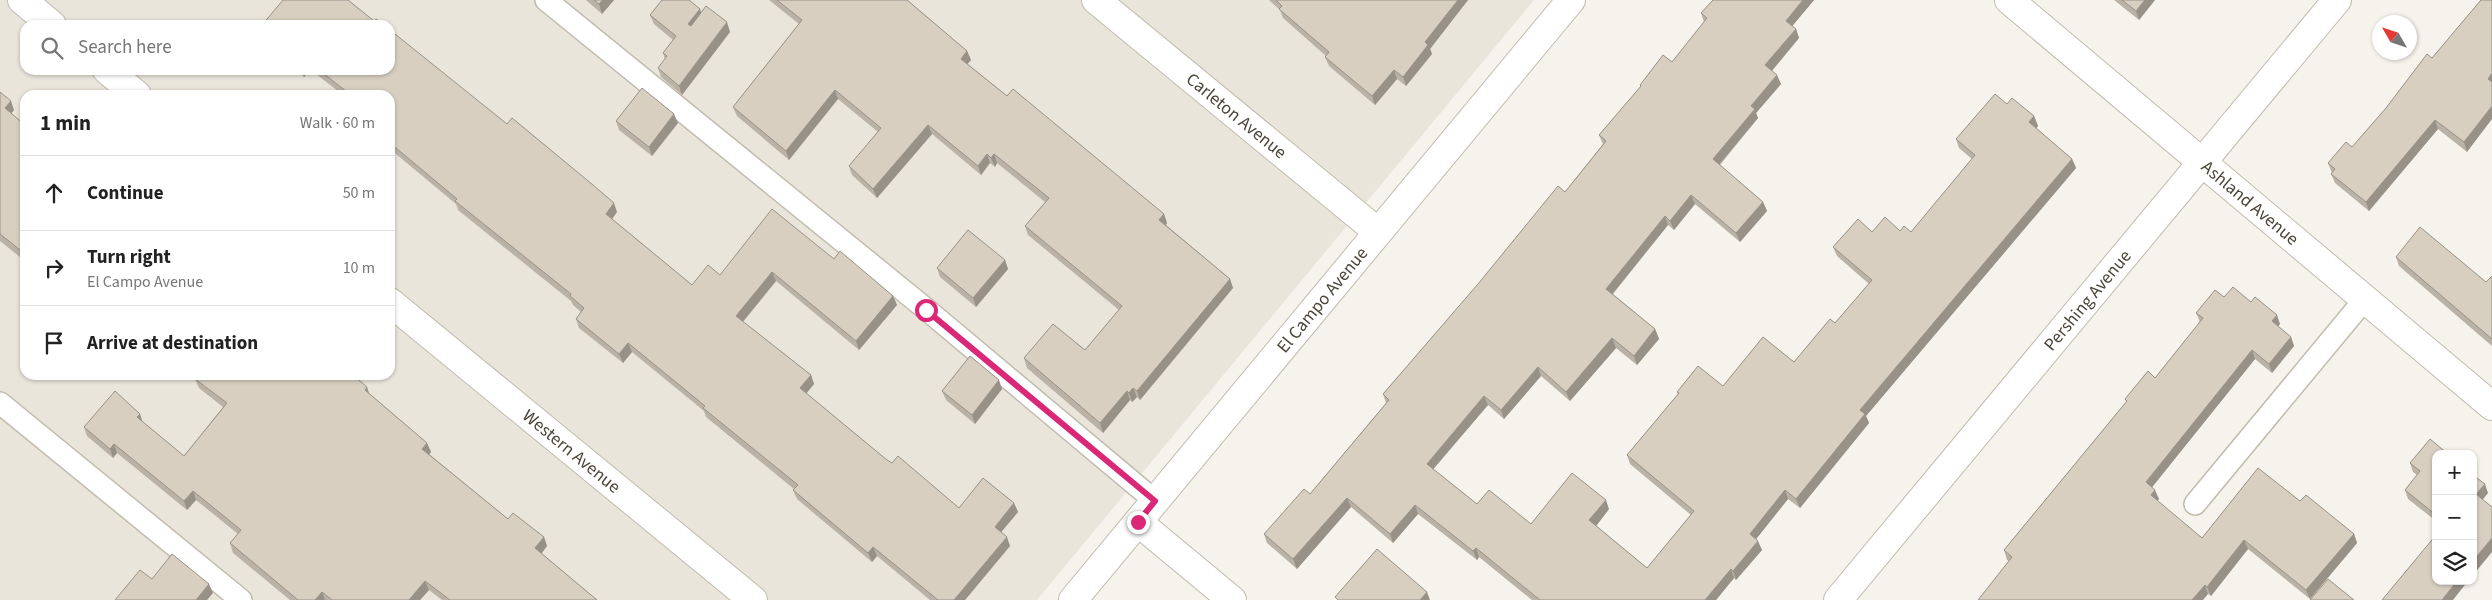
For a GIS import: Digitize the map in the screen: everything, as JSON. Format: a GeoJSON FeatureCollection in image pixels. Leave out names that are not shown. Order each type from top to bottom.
{"type":"FeatureCollection","features":[{"type":"Feature","properties":{"kind":"street"},"geometry":{"type":"LineString","coordinates":[[22,0],[46,20]]}},
{"type":"Feature","properties":{"kind":"street","name":"Carleton Avenue"},"geometry":{"type":"LineString","coordinates":[[1096,0],[1378,232]]}},
{"type":"Feature","properties":{"kind":"street","name":"El Campo Avenue"},"geometry":{"type":"LineString","coordinates":[[1073,600],[1571,0]]}},
{"type":"Feature","properties":{"kind":"street","name":"Ashland Avenue"},"geometry":{"type":"LineString","coordinates":[[2009,0],[2492,406]]}},
{"type":"Feature","properties":{"kind":"street","name":"Pershing Avenue"},"geometry":{"type":"LineString","coordinates":[[1838,600],[2337,0]]}},
{"type":"Feature","properties":{"kind":"street"},"geometry":{"type":"LineString","coordinates":[[113,75],[131,90]]}},
{"type":"Feature","properties":{"kind":"street","name":"Western Avenue"},"geometry":{"type":"LineString","coordinates":[[395,306],[753,600]]}},
{"type":"Feature","properties":{"kind":"street"},"geometry":{"type":"LineString","coordinates":[[1138,522],[1232,600]]}},
{"type":"Feature","properties":{"kind":"lane"},"geometry":{"type":"LineString","coordinates":[[546,0],[926,310],[1155,501]]}},
{"type":"Feature","properties":{"kind":"lane"},"geometry":{"type":"LineString","coordinates":[[2195,504],[2365,299]]}},
{"type":"Feature","properties":{"kind":"lane"},"geometry":{"type":"LineString","coordinates":[[0,403],[241,600]]}},
{"type":"Feature","properties":{"kind":"shaded area"},"geometry":{"type":"Polygon","coordinates":[[[0,0],[1534,0],[1037,600],[0,600],[0,0]]]}},
{"type":"Feature","properties":{"kind":"building"},"geometry":{"type":"Polygon","coordinates":[[[283,0],[348,0],[373,20],[266,20],[283,0]]]}},
{"type":"Feature","properties":{"kind":"building"},"geometry":{"type":"Polygon","coordinates":[[[594,0],[603,0],[599,4],[594,0]]]}},
{"type":"Feature","properties":{"kind":"building"},"geometry":{"type":"Polygon","coordinates":[[[662,0],[689,0],[700,9],[688,24],[691,26],[706,6],[727,22],[679,86],[658,68],[667,56],[663,53],[676,36],[650,15],[662,0]]]}},
{"type":"Feature","properties":{"kind":"building"},"geometry":{"type":"Polygon","coordinates":[[[777,0],[907,0],[967,51],[961,59],[1007,96],[1013,89],[1164,214],[1159,220],[1230,279],[1137,391],[1133,388],[1129,393],[1127,391],[1100,423],[1024,358],[1053,324],[1085,350],[1122,306],[1025,226],[1049,198],[994,154],[991,158],[987,154],[978,166],[928,125],[873,189],[849,166],[881,128],[835,90],[786,151],[733,107],[802,20],[777,0]]]}},
{"type":"Feature","properties":{"kind":"building"},"geometry":{"type":"Polygon","coordinates":[[[1276,0],[1458,0],[1425,42],[1428,45],[1403,77],[1394,70],[1372,96],[1325,57],[1329,52],[1279,9],[1282,6],[1276,0]]]}},
{"type":"Feature","properties":{"kind":"building"},"geometry":{"type":"Polygon","coordinates":[[[1713,0],[1803,0],[1786,21],[1796,29],[1765,65],[1777,75],[1751,106],[1755,109],[1713,159],[1763,202],[1736,233],[1691,195],[1670,221],[1665,216],[1606,289],[1655,329],[1634,356],[1612,338],[1566,392],[1538,367],[1501,410],[1484,396],[1427,464],[1477,504],[1489,490],[1531,524],[1572,473],[1606,500],[1589,520],[1647,568],[1694,511],[1627,455],[1679,393],[1677,392],[1698,366],[1723,386],[1763,337],[1794,362],[1830,319],[1835,323],[1872,280],[1833,247],[1858,219],[1872,232],[1885,217],[1900,231],[1904,226],[1911,232],[1975,155],[1956,139],[1995,94],[2007,104],[2012,98],[2034,116],[2029,122],[2072,159],[1860,410],[1865,414],[1796,499],[1785,490],[1750,534],[1758,541],[1705,600],[1540,600],[1476,548],[1473,551],[1415,505],[1390,534],[1347,498],[1293,559],[1264,534],[1304,489],[1310,494],[1389,400],[1383,394],[1478,284],[1558,186],[1565,192],[1606,141],[1599,135],[1641,86],[1663,55],[1672,62],[1707,18],[1701,13],[1713,0]]]}},
{"type":"Feature","properties":{"kind":"building"},"geometry":{"type":"Polygon","coordinates":[[[2122,0],[2145,0],[2136,11],[2122,0]]]}},
{"type":"Feature","properties":{"kind":"building"},"geometry":{"type":"Polygon","coordinates":[[[2481,0],[2492,0],[2492,73],[2488,79],[2492,82],[2492,106],[2464,142],[2435,120],[2366,202],[2331,174],[2335,169],[2328,163],[2346,142],[2352,147],[2386,108],[2427,54],[2432,58],[2481,0]]]}},
{"type":"Feature","properties":{"kind":"building"},"geometry":{"type":"Polygon","coordinates":[[[395,34],[507,124],[512,118],[593,185],[614,203],[606,214],[692,285],[708,265],[720,275],[772,209],[834,259],[840,251],[893,296],[856,341],[772,272],[736,316],[811,375],[800,388],[887,460],[892,463],[898,456],[959,508],[983,478],[1014,503],[995,527],[1007,537],[954,600],[938,600],[873,547],[868,553],[793,490],[798,485],[703,408],[705,406],[628,343],[619,354],[576,319],[584,308],[570,296],[571,294],[455,201],[457,199],[395,147],[395,90],[345,90],[325,75],[395,75],[395,34]]]}},
{"type":"Feature","properties":{"kind":"building"},"geometry":{"type":"Polygon","coordinates":[[[642,88],[674,114],[649,147],[616,121],[642,88]]]}},
{"type":"Feature","properties":{"kind":"building"},"geometry":{"type":"Polygon","coordinates":[[[0,92],[11,101],[5,108],[20,121],[20,250],[0,234],[0,92]]]}},
{"type":"Feature","properties":{"kind":"building"},"geometry":{"type":"Polygon","coordinates":[[[2420,227],[2486,282],[2492,276],[2492,339],[2396,257],[2420,227]]]}},
{"type":"Feature","properties":{"kind":"building"},"geometry":{"type":"Polygon","coordinates":[[[968,230],[1005,260],[973,298],[937,268],[968,230]]]}},
{"type":"Feature","properties":{"kind":"building"},"geometry":{"type":"Polygon","coordinates":[[[2233,287],[2251,302],[2255,297],[2277,315],[2272,321],[2291,337],[2269,364],[2252,350],[2146,482],[2155,490],[2151,495],[2202,538],[2258,468],[2300,501],[2306,495],[2354,534],[2306,590],[2244,540],[2207,587],[2205,585],[2192,600],[1978,600],[2012,557],[2004,550],[2127,401],[2125,399],[2148,371],[2155,378],[2203,318],[2196,313],[2215,290],[2224,297],[2233,287]]]}},
{"type":"Feature","properties":{"kind":"building"},"geometry":{"type":"Polygon","coordinates":[[[970,356],[999,380],[972,415],[942,391],[970,356]]]}},
{"type":"Feature","properties":{"kind":"building"},"geometry":{"type":"Polygon","coordinates":[[[196,380],[359,380],[367,387],[365,390],[427,443],[422,449],[508,519],[513,513],[544,537],[535,548],[597,600],[450,600],[425,581],[409,600],[332,600],[322,592],[315,600],[298,600],[230,543],[241,530],[193,491],[184,501],[114,444],[110,449],[84,427],[115,391],[140,414],[137,417],[184,456],[227,403],[196,380]]]}},
{"type":"Feature","properties":{"kind":"building"},"geometry":{"type":"Polygon","coordinates":[[[2430,439],[2443,450],[2432,450],[2432,512],[2405,490],[2420,471],[2410,463],[2430,439]]]}},
{"type":"Feature","properties":{"kind":"building"},"geometry":{"type":"Polygon","coordinates":[[[2477,478],[2485,484],[2477,493],[2477,478]]]}},
{"type":"Feature","properties":{"kind":"building"},"geometry":{"type":"Polygon","coordinates":[[[2477,495],[2492,507],[2492,538],[2477,556],[2477,495]]]}},
{"type":"Feature","properties":{"kind":"building"},"geometry":{"type":"Polygon","coordinates":[[[2432,540],[2432,585],[2454,585],[2442,600],[2382,600],[2432,540]]]}},
{"type":"Feature","properties":{"kind":"building"},"geometry":{"type":"Polygon","coordinates":[[[1377,549],[1427,592],[1420,600],[1338,600],[1335,597],[1377,549]]]}},
{"type":"Feature","properties":{"kind":"building"},"geometry":{"type":"Polygon","coordinates":[[[172,554],[209,584],[196,600],[115,600],[140,570],[152,579],[172,554]]]}},
{"type":"Feature","properties":{"kind":"building"},"geometry":{"type":"Polygon","coordinates":[[[2328,579],[2354,600],[2310,600],[2328,579]]]}},
{"type":"Feature","properties":{"kind":"route"},"geometry":{"type":"LineString","coordinates":[[926,310],[1155,501],[1138,522]]}}]}
